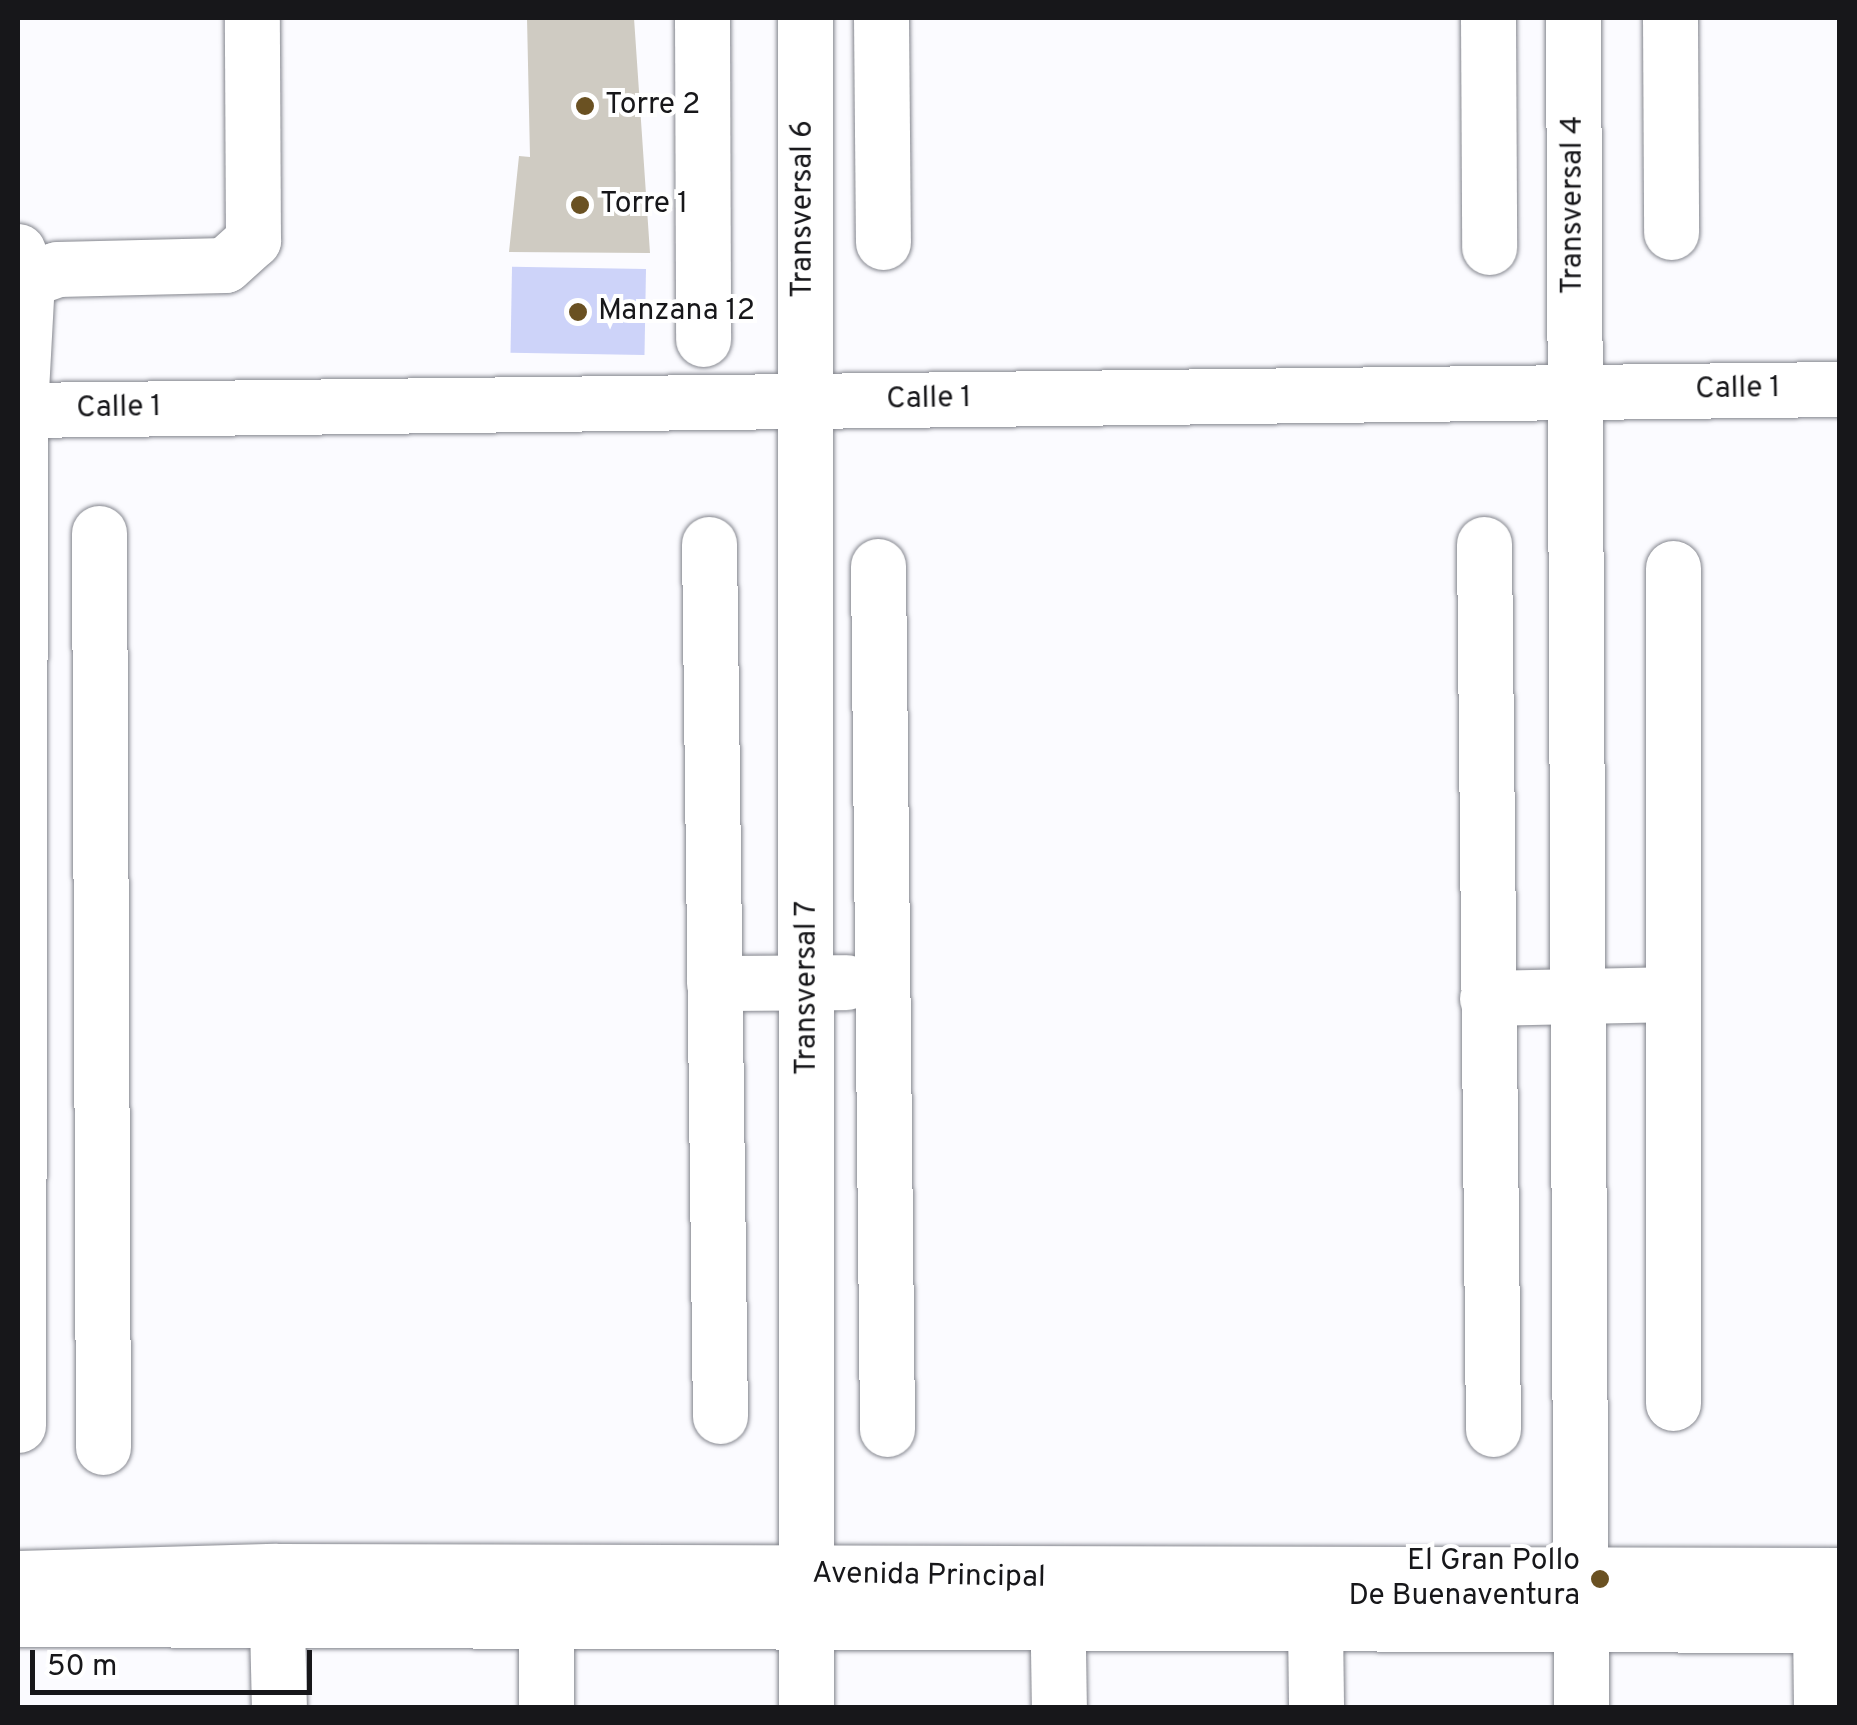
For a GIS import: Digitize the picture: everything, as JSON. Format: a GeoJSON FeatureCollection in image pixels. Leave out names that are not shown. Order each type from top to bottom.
{"type":"FeatureCollection","features":[{"type":"Feature","properties":{"kind":"street"},"geometry":{"type":"LineString","coordinates":[[18,1425],[22,266],[57,269],[225,264],[253,240],[252,18]]}},
{"type":"Feature","properties":{"kind":"street"},"geometry":{"type":"LineString","coordinates":[[702,18],[702,339]]}},
{"type":"Feature","properties":{"kind":"street","name":"Transversal 6"},"geometry":{"type":"LineString","coordinates":[[804,18],[804,401]]}},
{"type":"Feature","properties":{"kind":"street"},"geometry":{"type":"LineString","coordinates":[[881,18],[883,242]]}},
{"type":"Feature","properties":{"kind":"street"},"geometry":{"type":"LineString","coordinates":[[1488,18],[1488,246]]}},
{"type":"Feature","properties":{"kind":"street","name":"Transversal 4"},"geometry":{"type":"LineString","coordinates":[[1573,18],[1580,1708]]}},
{"type":"Feature","properties":{"kind":"street"},"geometry":{"type":"LineString","coordinates":[[1670,18],[1671,232]]}},
{"type":"Feature","properties":{"kind":"street","name":"Calle 1"},"geometry":{"type":"LineString","coordinates":[[19,410],[1840,388]]}},
{"type":"Feature","properties":{"kind":"street","name":"Transversal 7"},"geometry":{"type":"LineString","coordinates":[[804,401],[809,984],[806,1708]]}},
{"type":"Feature","properties":{"kind":"street"},"geometry":{"type":"LineString","coordinates":[[99,533],[98,981],[104,1447]]}},
{"type":"Feature","properties":{"kind":"street"},"geometry":{"type":"LineString","coordinates":[[709,544],[720,1416]]}},
{"type":"Feature","properties":{"kind":"street"},"geometry":{"type":"LineString","coordinates":[[1484,544],[1493,1429]]}},
{"type":"Feature","properties":{"kind":"street"},"geometry":{"type":"LineString","coordinates":[[878,566],[887,1429]]}},
{"type":"Feature","properties":{"kind":"street"},"geometry":{"type":"LineString","coordinates":[[1673,568],[1673,1403]]}},
{"type":"Feature","properties":{"kind":"street"},"geometry":{"type":"LineString","coordinates":[[21,981],[98,981]]}},
{"type":"Feature","properties":{"kind":"street"},"geometry":{"type":"LineString","coordinates":[[714,984],[883,982]]}},
{"type":"Feature","properties":{"kind":"street"},"geometry":{"type":"LineString","coordinates":[[1487,998],[1673,994]]}},
{"type":"Feature","properties":{"kind":"street","name":"Avenida Principal"},"geometry":{"type":"LineString","coordinates":[[18,1578],[276,1594],[1335,1605],[1580,1595],[1840,1575]]}},
{"type":"Feature","properties":{"kind":"street"},"geometry":{"type":"LineString","coordinates":[[276,1594],[278,1708]]}},
{"type":"Feature","properties":{"kind":"street","name":"Avenida Principal"},"geometry":{"type":"LineString","coordinates":[[18,1620],[276,1594]]}},
{"type":"Feature","properties":{"kind":"street"},"geometry":{"type":"LineString","coordinates":[[546,1595],[546,1708]]}},
{"type":"Feature","properties":{"kind":"street","name":"Avenida Principal"},"geometry":{"type":"LineString","coordinates":[[1580,1595],[1830,1625]]}},
{"type":"Feature","properties":{"kind":"street"},"geometry":{"type":"LineString","coordinates":[[1058,1600],[1060,1708]]}},
{"type":"Feature","properties":{"kind":"street"},"geometry":{"type":"LineString","coordinates":[[1316,1708],[1335,1605]]}},
{"type":"Feature","properties":{"kind":"street"},"geometry":{"type":"LineString","coordinates":[[1821,1708],[1830,1625]]}},
{"type":"Feature","properties":{"kind":"shaded area","name":"Manzana 12"},"geometry":{"type":"Polygon","coordinates":[[[512,267],[646,269],[644,355],[511,353],[512,267]]]}},
{"type":"Feature","properties":{"kind":"building"},"geometry":{"type":"Polygon","coordinates":[[[527,18],[634,18],[650,253],[509,252],[519,156],[530,157],[527,18]]]}},
{"type":"Feature","properties":{"kind":"place","name":"Torre 2"},"geometry":{"type":"Point","coordinates":[585,106]}},
{"type":"Feature","properties":{"kind":"place","name":"Torre 1"},"geometry":{"type":"Point","coordinates":[580,205]}},
{"type":"Feature","properties":{"kind":"place","name":"Manzana 12"},"geometry":{"type":"Point","coordinates":[578,312]}},
{"type":"Feature","properties":{"kind":"place","name":"El Gran Pollo De Buenaventura"},"geometry":{"type":"Point","coordinates":[1600,1579]}}]}
